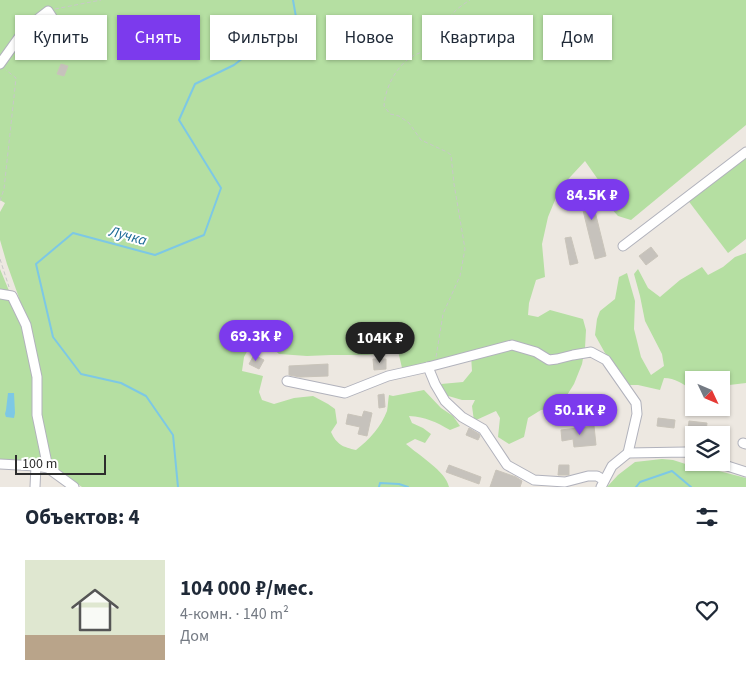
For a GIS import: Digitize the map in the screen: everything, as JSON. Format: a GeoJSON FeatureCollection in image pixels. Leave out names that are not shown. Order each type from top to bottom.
{"type":"FeatureCollection","features":[{"type":"Feature","properties":{"kind":"street"},"geometry":{"type":"LineString","coordinates":[[0,64],[25,29],[48,11],[51,15]]}},
{"type":"Feature","properties":{"kind":"street"},"geometry":{"type":"LineString","coordinates":[[623,246],[746,152]]}},
{"type":"Feature","properties":{"kind":"street"},"geometry":{"type":"LineString","coordinates":[[0,294],[12,296],[26,325],[37,377],[37,415],[48,468]]}},
{"type":"Feature","properties":{"kind":"street"},"geometry":{"type":"LineString","coordinates":[[287,381],[344,393],[388,376],[512,345],[536,352],[549,360],[591,352],[606,360],[636,403],[637,414],[628,453],[612,466],[602,483],[597,476],[588,476],[565,482],[534,480],[507,465],[483,429],[462,417],[445,402],[434,384],[432,366]]}},
{"type":"Feature","properties":{"kind":"street"},"geometry":{"type":"LineString","coordinates":[[628,453],[685,452]]}},
{"type":"Feature","properties":{"kind":"street"},"geometry":{"type":"LineString","coordinates":[[0,464],[48,468],[74,487]]}},
{"type":"Feature","properties":{"kind":"street"},"geometry":{"type":"LineString","coordinates":[[35,487],[36,466]]}},
{"type":"Feature","properties":{"kind":"street"},"geometry":{"type":"LineString","coordinates":[[730,467],[746,472]]}},
{"type":"Feature","properties":{"kind":"path"},"geometry":{"type":"LineString","coordinates":[[48,11],[101,0]]}},
{"type":"Feature","properties":{"kind":"path"},"geometry":{"type":"LineString","coordinates":[[432,366],[438,345],[443,314],[460,276],[465,249],[451,155],[421,140],[409,123],[399,116],[390,114],[384,106],[384,97],[390,80],[400,68],[411,57],[438,42],[451,14],[470,0]]}},
{"type":"Feature","properties":{"kind":"path"},"geometry":{"type":"LineString","coordinates":[[0,64],[16,78],[4,189],[0,201]]}},
{"type":"Feature","properties":{"kind":"path"},"geometry":{"type":"LineString","coordinates":[[0,259],[12,296]]}},
{"type":"Feature","properties":{"kind":"green space"},"geometry":{"type":"Polygon","coordinates":[[[0,0],[746,0],[746,125],[631,220],[618,216],[608,205],[599,181],[585,161],[560,188],[548,217],[542,244],[545,277],[536,280],[529,303],[528,315],[538,317],[550,310],[583,319],[586,330],[585,348],[582,364],[574,384],[559,408],[541,410],[528,418],[524,437],[509,444],[498,437],[500,418],[496,411],[474,421],[472,406],[475,400],[462,400],[445,395],[441,384],[463,382],[472,371],[471,355],[403,372],[398,351],[368,355],[307,356],[279,354],[266,342],[255,337],[244,357],[242,371],[263,376],[259,392],[262,400],[274,404],[294,398],[313,396],[328,404],[335,409],[337,423],[331,432],[338,443],[347,448],[356,450],[374,433],[387,411],[389,395],[393,396],[424,390],[441,408],[453,416],[460,426],[450,430],[431,420],[409,416],[412,423],[431,434],[425,443],[415,439],[406,444],[443,475],[449,487],[82,487],[52,467],[41,430],[35,350],[0,240],[0,212],[5,203],[0,200],[0,0]]]}},
{"type":"Feature","properties":{"kind":"green space"},"geometry":{"type":"Polygon","coordinates":[[[746,155],[746,239],[728,253],[687,199],[746,155]]]}},
{"type":"Feature","properties":{"kind":"green space"},"geometry":{"type":"Polygon","coordinates":[[[746,253],[746,383],[730,385],[730,371],[685,371],[685,386],[668,378],[664,378],[660,390],[638,385],[628,385],[620,371],[605,353],[595,335],[600,311],[615,299],[619,277],[627,273],[635,301],[634,329],[641,357],[651,375],[664,366],[662,354],[645,321],[634,274],[638,269],[648,288],[660,297],[680,280],[702,267],[708,275],[723,267],[735,257],[746,253]]]}},
{"type":"Feature","properties":{"kind":"green space"},"geometry":{"type":"Polygon","coordinates":[[[0,269],[26,332],[28,357],[31,356],[44,466],[0,460],[0,269]]]}},
{"type":"Feature","properties":{"kind":"green space"},"geometry":{"type":"Polygon","coordinates":[[[662,459],[673,460],[685,464],[685,471],[719,471],[746,478],[746,487],[607,487],[618,475],[635,462],[662,459]]]}},
{"type":"Feature","properties":{"kind":"water"},"geometry":{"type":"Polygon","coordinates":[[[8,393],[14,393],[14,418],[6,417],[5,414],[8,393]]]}},
{"type":"Feature","properties":{"kind":"building"},"geometry":{"type":"Polygon","coordinates":[[[61,64],[68,66],[64,76],[57,74],[61,64]]]}},
{"type":"Feature","properties":{"kind":"building"},"geometry":{"type":"Polygon","coordinates":[[[588,183],[606,256],[595,259],[577,186],[588,183]]]}},
{"type":"Feature","properties":{"kind":"building"},"geometry":{"type":"Polygon","coordinates":[[[571,237],[578,263],[570,265],[565,238],[571,237]]]}},
{"type":"Feature","properties":{"kind":"building"},"geometry":{"type":"Polygon","coordinates":[[[651,247],[658,256],[646,265],[639,256],[651,247]]]}},
{"type":"Feature","properties":{"kind":"building"},"geometry":{"type":"Polygon","coordinates":[[[254,355],[264,360],[259,369],[249,364],[254,355]]]}},
{"type":"Feature","properties":{"kind":"building"},"geometry":{"type":"Polygon","coordinates":[[[373,359],[386,359],[386,369],[374,370],[373,359]]]}},
{"type":"Feature","properties":{"kind":"building"},"geometry":{"type":"Polygon","coordinates":[[[328,364],[328,376],[300,377],[289,375],[289,366],[328,364]]]}},
{"type":"Feature","properties":{"kind":"building"},"geometry":{"type":"Polygon","coordinates":[[[384,394],[385,407],[379,408],[378,395],[384,394]]]}},
{"type":"Feature","properties":{"kind":"building"},"geometry":{"type":"Polygon","coordinates":[[[599,400],[615,402],[615,410],[599,409],[599,400]]]}},
{"type":"Feature","properties":{"kind":"building"},"geometry":{"type":"Polygon","coordinates":[[[364,411],[372,413],[367,436],[358,434],[360,427],[346,424],[348,414],[362,417],[364,411]]]}},
{"type":"Feature","properties":{"kind":"building"},"geometry":{"type":"Polygon","coordinates":[[[658,418],[675,420],[674,428],[657,426],[658,418]]]}},
{"type":"Feature","properties":{"kind":"building"},"geometry":{"type":"Polygon","coordinates":[[[689,421],[707,423],[707,426],[688,426],[689,421]]]}},
{"type":"Feature","properties":{"kind":"building"},"geometry":{"type":"Polygon","coordinates":[[[594,426],[596,445],[574,447],[573,439],[562,441],[561,430],[594,426]]]}},
{"type":"Feature","properties":{"kind":"building"},"geometry":{"type":"Polygon","coordinates":[[[469,428],[479,434],[478,440],[466,435],[469,428]]]}},
{"type":"Feature","properties":{"kind":"building"},"geometry":{"type":"Polygon","coordinates":[[[449,465],[481,477],[479,484],[446,472],[449,465]]]}},
{"type":"Feature","properties":{"kind":"building"},"geometry":{"type":"Polygon","coordinates":[[[559,465],[569,465],[569,475],[558,475],[559,465]]]}},
{"type":"Feature","properties":{"kind":"building"},"geometry":{"type":"Polygon","coordinates":[[[496,470],[522,481],[520,487],[490,487],[496,470]]]}},
{"type":"Feature","properties":{"kind":"waterway","name":"Лучка"},"geometry":{"type":"LineString","coordinates":[[178,487],[173,435],[146,396],[121,383],[81,374],[53,337],[36,264],[73,233],[155,255],[204,235],[221,188],[179,120],[195,84],[234,65],[296,17],[293,0]]}},
{"type":"Feature","properties":{"kind":"waterway","name":"Лучка"},"geometry":{"type":"LineString","coordinates":[[636,487],[640,482],[672,471],[691,487]]}},
{"type":"Feature","properties":{"kind":"waterway","name":"Лучка"},"geometry":{"type":"LineString","coordinates":[[379,487],[380,483],[399,484],[408,487]]}}]}
